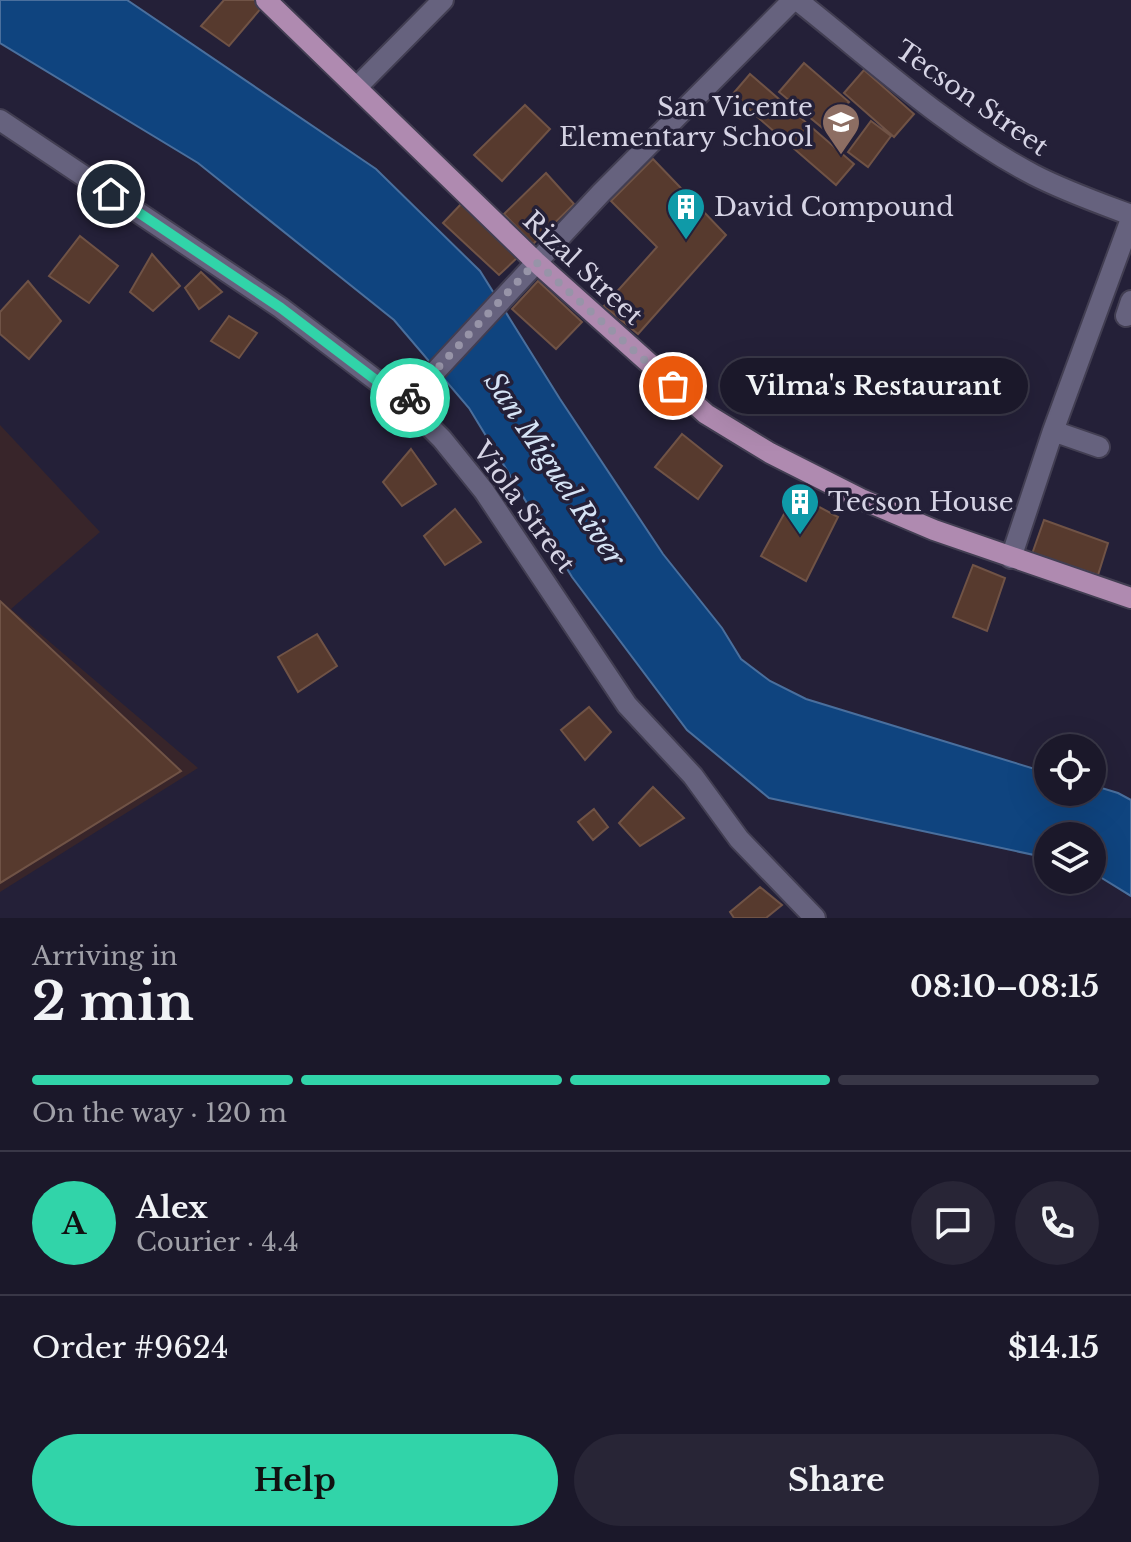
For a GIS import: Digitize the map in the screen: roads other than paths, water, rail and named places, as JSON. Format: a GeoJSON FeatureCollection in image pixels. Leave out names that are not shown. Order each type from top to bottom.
{"type":"FeatureCollection","features":[{"type":"Feature","properties":{"kind":"main road","name":"Rizal Street"},"geometry":{"type":"LineString","coordinates":[[266,0],[536,262],[686,398],[725,426],[861,499],[934,530],[1131,598]]}},
{"type":"Feature","properties":{"kind":"street"},"geometry":{"type":"LineString","coordinates":[[357,87],[443,0]]}},
{"type":"Feature","properties":{"kind":"street"},"geometry":{"type":"LineString","coordinates":[[406,403],[536,262],[795,0]]}},
{"type":"Feature","properties":{"kind":"street","name":"Tecson Street"},"geometry":{"type":"LineString","coordinates":[[795,0],[938,112],[987,146],[1034,175],[1131,217]]}},
{"type":"Feature","properties":{"kind":"street","name":"Viola Street"},"geometry":{"type":"LineString","coordinates":[[0,120],[281,308],[406,403],[442,439],[484,491],[627,705],[693,776],[739,839],[815,918]]}},
{"type":"Feature","properties":{"kind":"street"},"geometry":{"type":"LineString","coordinates":[[1011,558],[1053,431],[1131,217]]}},
{"type":"Feature","properties":{"kind":"street"},"geometry":{"type":"LineString","coordinates":[[1053,431],[1099,447]]}},
{"type":"Feature","properties":{"kind":"water","name":"San Miguel River"},"geometry":{"type":"Polygon","coordinates":[[[0,0],[127,0],[376,169],[480,271],[663,554],[722,628],[741,659],[770,681],[806,699],[1034,769],[1034,806],[1106,806],[1106,789],[1131,800],[1131,896],[1106,881],[1106,822],[1034,822],[1034,855],[769,798],[687,730],[572,577],[469,408],[394,320],[198,163],[0,43],[0,0]]]}},
{"type":"Feature","properties":{"kind":"place","name":"San Vicente Elementary School"},"geometry":{"type":"Point","coordinates":[841,156]}},
{"type":"Feature","properties":{"kind":"place","name":"David Compound"},"geometry":{"type":"Point","coordinates":[686,241]}},
{"type":"Feature","properties":{"kind":"place","name":"Vilma's Restaurant"},"geometry":{"type":"Point","coordinates":[673,386]}},
{"type":"Feature","properties":{"kind":"place","name":"Tecson House"},"geometry":{"type":"Point","coordinates":[800,536]}}]}
